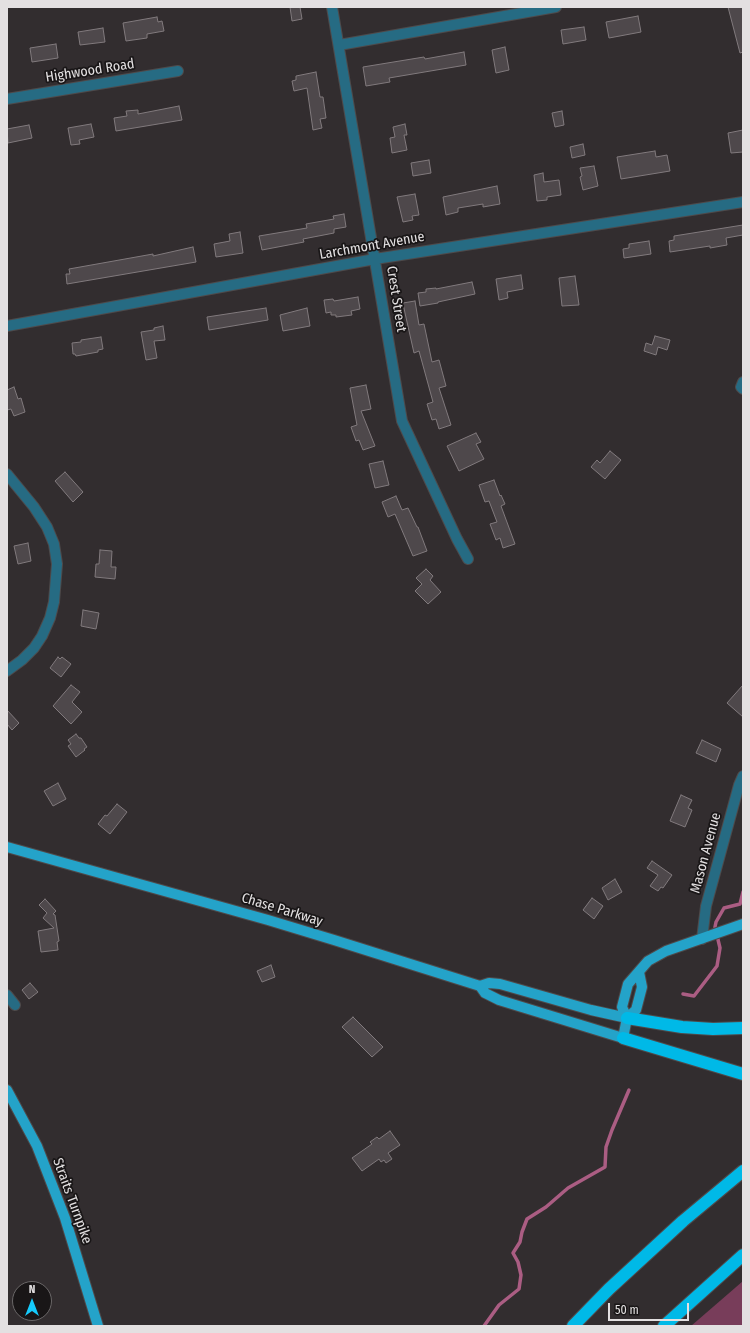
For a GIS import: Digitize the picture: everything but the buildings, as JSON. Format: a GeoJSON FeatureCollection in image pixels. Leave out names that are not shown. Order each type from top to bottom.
{"type":"FeatureCollection","features":[{"type":"Feature","properties":{"kind":"highway"},"geometry":{"type":"LineString","coordinates":[[627,1018],[682,1027],[713,1029],[743,1028]]}},
{"type":"Feature","properties":{"kind":"highway"},"geometry":{"type":"LineString","coordinates":[[623,1038],[743,1074]]}},
{"type":"Feature","properties":{"kind":"highway"},"geometry":{"type":"LineString","coordinates":[[573,1326],[646,1254],[743,1172]]}},
{"type":"Feature","properties":{"kind":"highway"},"geometry":{"type":"LineString","coordinates":[[664,1326],[743,1255]]}},
{"type":"Feature","properties":{"kind":"main road","name":"Chase Parkway"},"geometry":{"type":"LineString","coordinates":[[7,847],[76,865],[268,920],[480,986],[489,983],[500,984],[585,1008],[627,1018]]}},
{"type":"Feature","properties":{"kind":"main road"},"geometry":{"type":"LineString","coordinates":[[623,1038],[627,1018],[622,1007],[628,984],[644,964],[657,955],[743,924]]}},
{"type":"Feature","properties":{"kind":"main road"},"geometry":{"type":"LineString","coordinates":[[627,1018],[636,1010],[642,987],[639,972]]}},
{"type":"Feature","properties":{"kind":"main road","name":"Chase Parkway"},"geometry":{"type":"LineString","coordinates":[[480,986],[485,993],[499,1000],[623,1038]]}},
{"type":"Feature","properties":{"kind":"main road","name":"Straits Turnpike"},"geometry":{"type":"LineString","coordinates":[[7,1090],[37,1146],[65,1218],[98,1326]]}},
{"type":"Feature","properties":{"kind":"street","name":"Crest Street"},"geometry":{"type":"LineString","coordinates":[[332,7],[376,259],[402,421],[457,539],[468,559]]}},
{"type":"Feature","properties":{"kind":"street"},"geometry":{"type":"LineString","coordinates":[[339,45],[556,7]]}},
{"type":"Feature","properties":{"kind":"street","name":"Highwood Road"},"geometry":{"type":"LineString","coordinates":[[7,99],[178,70]]}},
{"type":"Feature","properties":{"kind":"street","name":"Larchmont Avenue"},"geometry":{"type":"LineString","coordinates":[[7,326],[376,259],[743,202]]}},
{"type":"Feature","properties":{"kind":"street"},"geometry":{"type":"LineString","coordinates":[[7,474],[34,507],[47,527],[54,544],[57,564],[54,602],[50,618],[42,636],[34,648],[22,660],[7,671]]}},
{"type":"Feature","properties":{"kind":"street","name":"Mason Avenue"},"geometry":{"type":"LineString","coordinates":[[702,939],[706,906],[739,785],[743,776]]}},
{"type":"Feature","properties":{"kind":"street"},"geometry":{"type":"LineString","coordinates":[[7,995],[15,1005]]}},
{"type":"Feature","properties":{"kind":"shaded area"},"geometry":{"type":"Polygon","coordinates":[[[743,1281],[743,1326],[691,1326],[743,1281]]]}},
{"type":"Feature","properties":{"kind":"waterway"},"geometry":{"type":"LineString","coordinates":[[683,994],[694,996],[717,966],[720,948],[715,927],[716,922],[724,908],[740,904],[743,892]]}},
{"type":"Feature","properties":{"kind":"waterway"},"geometry":{"type":"LineString","coordinates":[[484,1326],[499,1305],[519,1289],[521,1275],[518,1262],[513,1253],[520,1242],[527,1219],[546,1207],[568,1188],[605,1167],[606,1147],[629,1090]]}}]}
